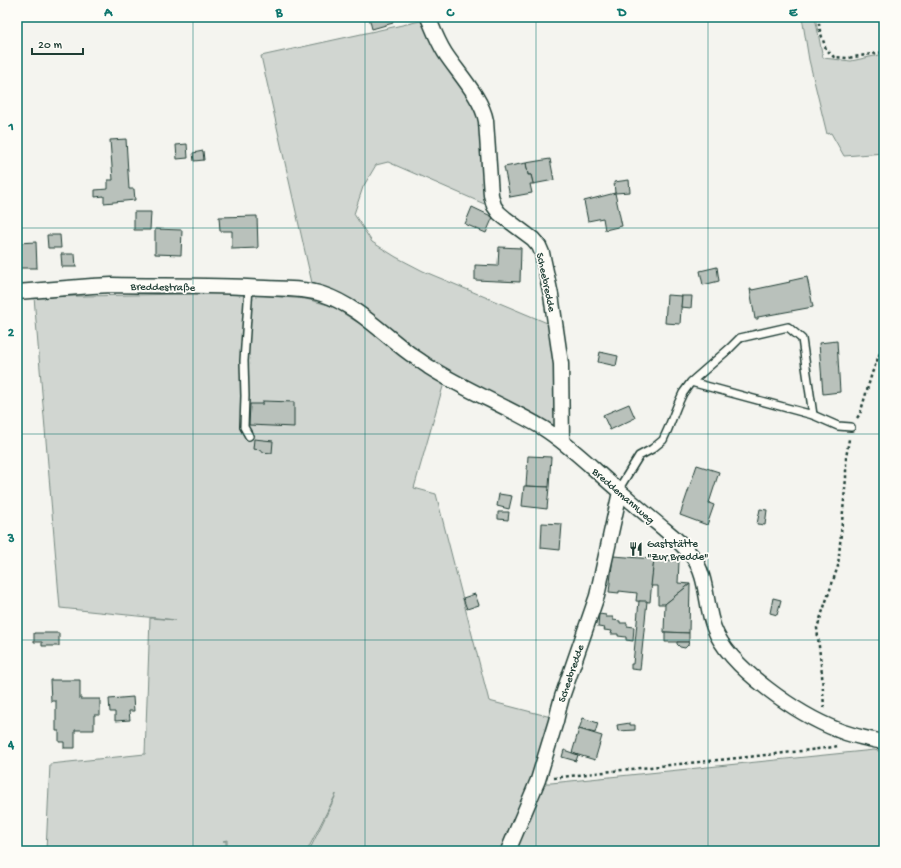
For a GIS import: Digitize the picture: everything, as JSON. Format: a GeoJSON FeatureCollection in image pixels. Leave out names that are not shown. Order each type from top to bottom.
{"type":"FeatureCollection","features":[{"type":"Feature","properties":{"kind":"street","name":"Scheebredde"},"geometry":{"type":"LineString","coordinates":[[428,17],[445,53],[469,87],[485,114],[491,195],[494,206],[499,213],[533,239],[539,246],[542,253],[551,295],[561,364],[562,441]]}},
{"type":"Feature","properties":{"kind":"street","name":"Breddestraße"},"geometry":{"type":"LineString","coordinates":[[17,292],[112,285],[249,287],[308,291]]}},
{"type":"Feature","properties":{"kind":"street","name":"Breddemannweg"},"geometry":{"type":"LineString","coordinates":[[308,291],[323,295],[346,306],[373,324],[432,369],[543,429],[572,448],[619,491],[676,539],[694,557],[702,576],[714,628],[729,652],[746,670],[769,689],[799,710],[824,724],[839,731],[884,742]]}},
{"type":"Feature","properties":{"kind":"street","name":"Scheebredde"},"geometry":{"type":"LineString","coordinates":[[508,851],[538,780],[556,721],[558,708],[597,596],[619,491]]}},
{"type":"Feature","properties":{"kind":"lane"},"geometry":{"type":"LineString","coordinates":[[249,287],[244,361],[244,427],[249,436]]}},
{"type":"Feature","properties":{"kind":"lane"},"geometry":{"type":"LineString","coordinates":[[619,491],[639,456],[663,440],[683,392],[691,382],[740,338],[788,327],[802,339],[813,415]]}},
{"type":"Feature","properties":{"kind":"lane"},"geometry":{"type":"LineString","coordinates":[[691,382],[813,415],[838,426],[851,427]]}},
{"type":"Feature","properties":{"kind":"path"},"geometry":{"type":"LineString","coordinates":[[818,17],[820,31],[826,49],[834,57],[848,58],[884,52]]}},
{"type":"Feature","properties":{"kind":"path"},"geometry":{"type":"LineString","coordinates":[[824,724],[822,674],[817,628],[838,566],[846,478],[846,458],[851,427],[860,414],[872,373],[884,343]]}},
{"type":"Feature","properties":{"kind":"path"},"geometry":{"type":"LineString","coordinates":[[538,780],[834,747],[858,736]]}},
{"type":"Feature","properties":{"kind":"shaded area"},"geometry":{"type":"Polygon","coordinates":[[[802,17],[815,17],[823,58],[851,61],[884,54],[884,153],[844,156],[831,133],[827,134],[809,60],[802,17]]]}},
{"type":"Feature","properties":{"kind":"shaded area"},"geometry":{"type":"Polygon","coordinates":[[[425,20],[483,122],[489,206],[388,162],[376,165],[363,187],[354,214],[372,242],[396,257],[423,271],[552,325],[558,430],[454,375],[397,335],[371,314],[343,296],[312,283],[261,56],[425,20]]]}},
{"type":"Feature","properties":{"kind":"shaded area"},"geometry":{"type":"Polygon","coordinates":[[[233,293],[306,299],[332,306],[374,333],[444,383],[414,488],[436,494],[489,701],[551,717],[532,783],[551,783],[874,750],[884,752],[884,851],[309,851],[336,794],[307,851],[227,851],[227,840],[223,841],[226,841],[226,851],[46,851],[50,764],[145,754],[150,618],[176,620],[60,608],[34,297],[233,293]]]}},
{"type":"Feature","properties":{"kind":"building"},"geometry":{"type":"Polygon","coordinates":[[[369,17],[392,17],[393,23],[372,29],[369,17]]]}},
{"type":"Feature","properties":{"kind":"building"},"geometry":{"type":"Polygon","coordinates":[[[126,139],[129,189],[134,189],[135,200],[104,203],[104,196],[95,197],[95,190],[108,189],[108,180],[113,180],[110,140],[126,139]]]}},
{"type":"Feature","properties":{"kind":"building"},"geometry":{"type":"Polygon","coordinates":[[[187,144],[188,158],[177,159],[176,145],[187,144]]]}},
{"type":"Feature","properties":{"kind":"building"},"geometry":{"type":"Polygon","coordinates":[[[203,151],[204,160],[194,161],[193,153],[203,151]]]}},
{"type":"Feature","properties":{"kind":"building"},"geometry":{"type":"Polygon","coordinates":[[[550,159],[554,180],[533,184],[531,175],[528,175],[526,163],[550,159]]]}},
{"type":"Feature","properties":{"kind":"building"},"geometry":{"type":"Polygon","coordinates":[[[526,163],[528,175],[531,175],[533,183],[530,184],[532,193],[510,197],[504,167],[526,163]]]}},
{"type":"Feature","properties":{"kind":"building"},"geometry":{"type":"Polygon","coordinates":[[[629,180],[630,192],[615,193],[614,182],[629,180]]]}},
{"type":"Feature","properties":{"kind":"building"},"geometry":{"type":"Polygon","coordinates":[[[615,193],[622,226],[605,230],[603,218],[588,221],[584,201],[615,193]]]}},
{"type":"Feature","properties":{"kind":"building"},"geometry":{"type":"Polygon","coordinates":[[[472,207],[493,217],[486,233],[465,224],[472,207]]]}},
{"type":"Feature","properties":{"kind":"building"},"geometry":{"type":"Polygon","coordinates":[[[134,212],[151,212],[150,230],[134,230],[134,212]]]}},
{"type":"Feature","properties":{"kind":"building"},"geometry":{"type":"Polygon","coordinates":[[[257,216],[258,248],[232,249],[232,231],[220,231],[219,217],[257,216]]]}},
{"type":"Feature","properties":{"kind":"building"},"geometry":{"type":"Polygon","coordinates":[[[155,229],[182,230],[181,255],[155,254],[155,229]]]}},
{"type":"Feature","properties":{"kind":"building"},"geometry":{"type":"Polygon","coordinates":[[[47,235],[60,235],[61,248],[48,248],[47,235]]]}},
{"type":"Feature","properties":{"kind":"building"},"geometry":{"type":"Polygon","coordinates":[[[36,242],[37,268],[17,268],[17,243],[36,242]]]}},
{"type":"Feature","properties":{"kind":"building"},"geometry":{"type":"Polygon","coordinates":[[[499,247],[521,248],[520,282],[475,280],[475,265],[498,266],[499,247]]]}},
{"type":"Feature","properties":{"kind":"building"},"geometry":{"type":"Polygon","coordinates":[[[61,254],[75,254],[76,267],[62,267],[61,254]]]}},
{"type":"Feature","properties":{"kind":"building"},"geometry":{"type":"Polygon","coordinates":[[[717,267],[719,281],[703,285],[700,271],[717,267]]]}},
{"type":"Feature","properties":{"kind":"building"},"geometry":{"type":"Polygon","coordinates":[[[807,277],[813,307],[758,317],[758,319],[755,319],[750,289],[752,290],[790,282],[789,281],[807,277]]]}},
{"type":"Feature","properties":{"kind":"building"},"geometry":{"type":"Polygon","coordinates":[[[667,295],[682,296],[680,324],[665,323],[667,295]]]}},
{"type":"Feature","properties":{"kind":"building"},"geometry":{"type":"Polygon","coordinates":[[[682,296],[692,296],[691,308],[681,307],[682,296]]]}},
{"type":"Feature","properties":{"kind":"building"},"geometry":{"type":"Polygon","coordinates":[[[837,341],[840,392],[823,394],[819,343],[837,341]]]}},
{"type":"Feature","properties":{"kind":"building"},"geometry":{"type":"Polygon","coordinates":[[[600,352],[618,356],[616,366],[598,362],[600,352]]]}},
{"type":"Feature","properties":{"kind":"building"},"geometry":{"type":"Polygon","coordinates":[[[263,401],[294,402],[294,427],[249,425],[250,404],[263,404],[263,401]]]}},
{"type":"Feature","properties":{"kind":"building"},"geometry":{"type":"Polygon","coordinates":[[[629,404],[635,418],[610,430],[603,415],[629,404]]]}},
{"type":"Feature","properties":{"kind":"building"},"geometry":{"type":"Polygon","coordinates":[[[254,439],[273,441],[272,453],[261,452],[261,450],[253,449],[254,439]]]}},
{"type":"Feature","properties":{"kind":"building"},"geometry":{"type":"Polygon","coordinates":[[[528,456],[551,457],[549,487],[526,486],[528,456]]]}},
{"type":"Feature","properties":{"kind":"building"},"geometry":{"type":"Polygon","coordinates":[[[697,465],[719,472],[709,503],[714,505],[707,525],[680,515],[697,465]]]}},
{"type":"Feature","properties":{"kind":"building"},"geometry":{"type":"Polygon","coordinates":[[[524,486],[549,487],[547,509],[522,506],[524,486]]]}},
{"type":"Feature","properties":{"kind":"building"},"geometry":{"type":"Polygon","coordinates":[[[499,494],[512,496],[509,509],[497,506],[499,494]]]}},
{"type":"Feature","properties":{"kind":"building"},"geometry":{"type":"Polygon","coordinates":[[[760,509],[767,510],[765,525],[757,524],[760,509]]]}},
{"type":"Feature","properties":{"kind":"building"},"geometry":{"type":"Polygon","coordinates":[[[498,512],[509,512],[508,520],[498,519],[498,512]]]}},
{"type":"Feature","properties":{"kind":"building"},"geometry":{"type":"Polygon","coordinates":[[[542,523],[562,524],[560,550],[541,548],[542,523]]]}},
{"type":"Feature","properties":{"kind":"building"},"geometry":{"type":"Polygon","coordinates":[[[613,556],[654,559],[650,602],[636,601],[637,593],[619,591],[619,593],[609,592],[613,556]]]}},
{"type":"Feature","properties":{"kind":"building"},"geometry":{"type":"Polygon","coordinates":[[[654,559],[679,561],[678,583],[690,584],[665,604],[658,604],[658,586],[651,586],[654,559]]]}},
{"type":"Feature","properties":{"kind":"building"},"geometry":{"type":"Polygon","coordinates":[[[690,584],[689,633],[664,632],[665,604],[690,584]]]}},
{"type":"Feature","properties":{"kind":"building"},"geometry":{"type":"Polygon","coordinates":[[[475,594],[479,605],[467,609],[463,598],[475,594]]]}},
{"type":"Feature","properties":{"kind":"building"},"geometry":{"type":"Polygon","coordinates":[[[773,598],[781,600],[777,615],[770,613],[773,598]]]}},
{"type":"Feature","properties":{"kind":"building"},"geometry":{"type":"Polygon","coordinates":[[[639,601],[647,601],[640,670],[631,669],[631,664],[633,664],[639,601]]]}},
{"type":"Feature","properties":{"kind":"building"},"geometry":{"type":"Polygon","coordinates":[[[599,614],[606,615],[606,617],[613,617],[613,620],[620,621],[620,623],[627,623],[627,626],[634,627],[633,641],[626,640],[626,637],[618,636],[618,634],[611,634],[612,631],[604,630],[605,628],[598,627],[599,614]]]}},
{"type":"Feature","properties":{"kind":"building"},"geometry":{"type":"Polygon","coordinates":[[[665,632],[689,633],[689,642],[665,642],[665,632]]]}},
{"type":"Feature","properties":{"kind":"building"},"geometry":{"type":"Polygon","coordinates":[[[34,633],[59,633],[59,646],[42,646],[42,642],[34,642],[34,633]]]}},
{"type":"Feature","properties":{"kind":"building"},"geometry":{"type":"Polygon","coordinates":[[[677,642],[689,642],[685,648],[680,647],[677,642]]]}},
{"type":"Feature","properties":{"kind":"building"},"geometry":{"type":"Polygon","coordinates":[[[50,680],[80,680],[80,699],[100,699],[100,715],[94,715],[94,730],[75,730],[75,748],[64,748],[64,742],[59,742],[59,731],[56,731],[56,701],[51,701],[50,680]]]}},
{"type":"Feature","properties":{"kind":"building"},"geometry":{"type":"Polygon","coordinates":[[[133,697],[134,711],[129,711],[130,720],[115,721],[115,712],[110,712],[109,699],[133,697]]]}},
{"type":"Feature","properties":{"kind":"building"},"geometry":{"type":"Polygon","coordinates":[[[583,718],[598,723],[595,733],[579,729],[583,718]]]}},
{"type":"Feature","properties":{"kind":"building"},"geometry":{"type":"Polygon","coordinates":[[[630,723],[630,725],[635,725],[635,730],[618,731],[617,725],[630,723]]]}},
{"type":"Feature","properties":{"kind":"building"},"geometry":{"type":"Polygon","coordinates":[[[579,729],[602,736],[595,760],[572,753],[579,729]]]}},
{"type":"Feature","properties":{"kind":"building"},"geometry":{"type":"Polygon","coordinates":[[[564,750],[578,755],[576,761],[562,757],[564,750]]]}},
{"type":"Feature","properties":{"kind":"place","name":"Gaststätte \"Zur Bredde\""},"geometry":{"type":"Point","coordinates":[636,549]}}]}
